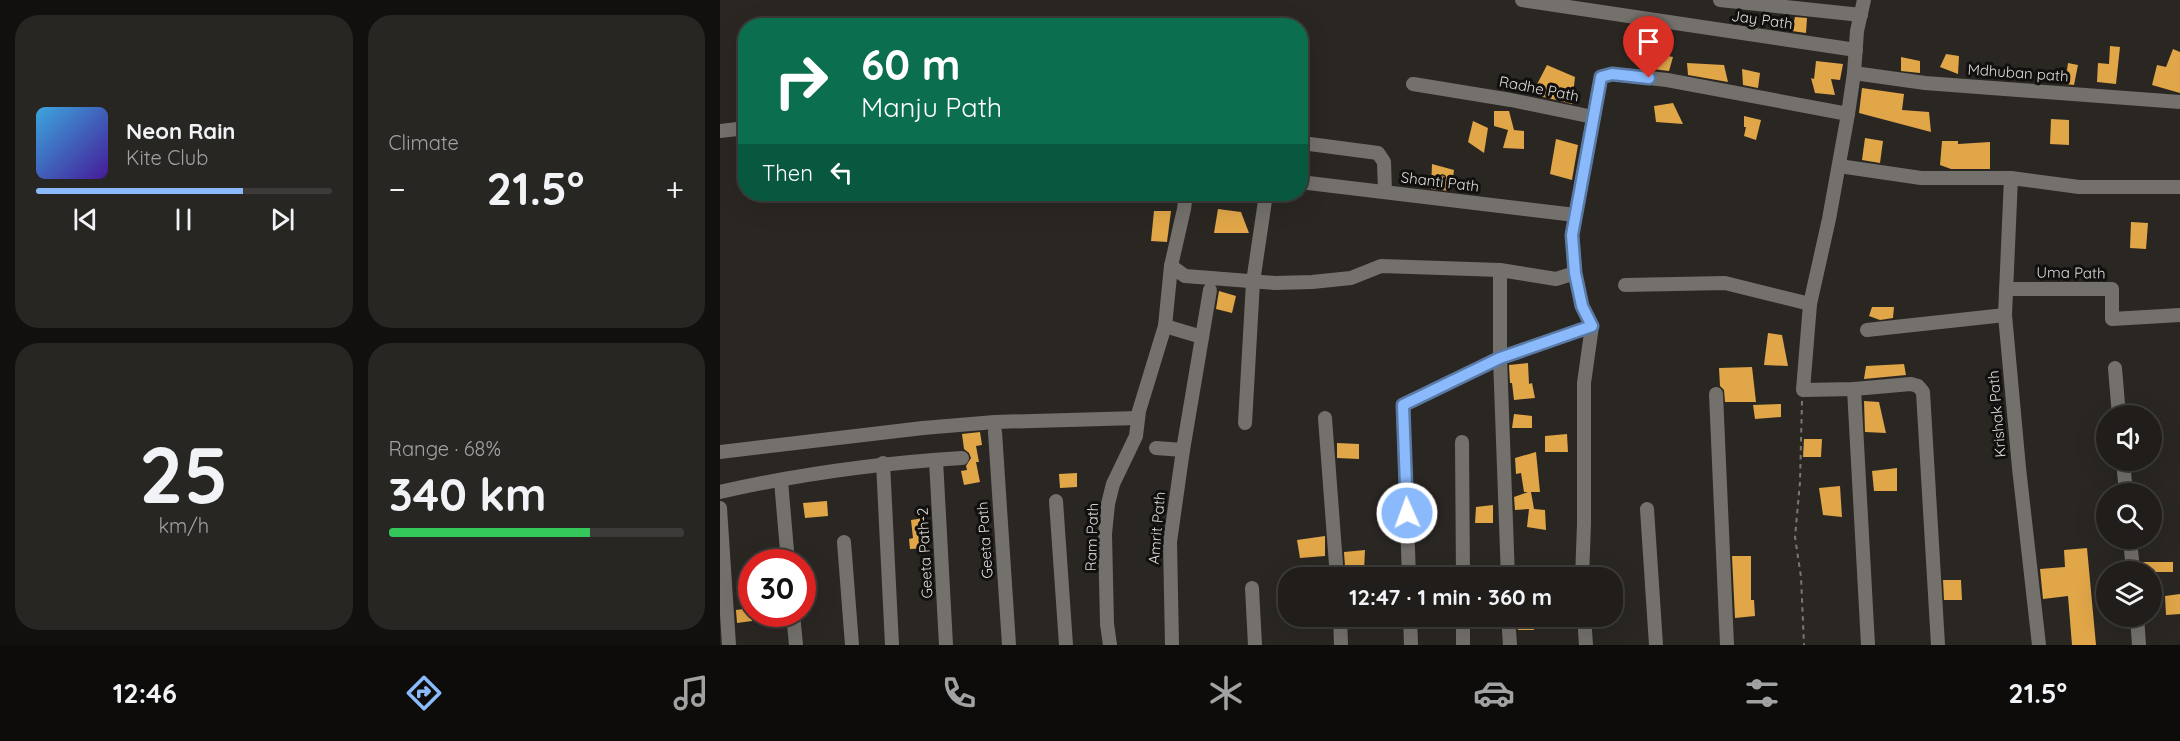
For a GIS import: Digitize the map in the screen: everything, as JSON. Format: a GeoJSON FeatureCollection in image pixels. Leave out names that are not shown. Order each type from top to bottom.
{"type":"FeatureCollection","features":[{"type":"Feature","properties":{"kind":"street","name":"Jay Path"},"geometry":{"type":"LineString","coordinates":[[1522,0],[1856,50]]}},
{"type":"Feature","properties":{"kind":"street"},"geometry":{"type":"LineString","coordinates":[[1720,0],[1861,15]]}},
{"type":"Feature","properties":{"kind":"street"},"geometry":{"type":"LineString","coordinates":[[1864,0],[1857,31],[1854,73],[1839,166],[1810,304],[1803,390],[1854,389],[1911,384],[1918,386],[1923,392],[1938,645]]}},
{"type":"Feature","properties":{"kind":"street","name":"Mdhuban path"},"geometry":{"type":"LineString","coordinates":[[1854,73],[1925,83],[2180,102]]}},
{"type":"Feature","properties":{"kind":"street"},"geometry":{"type":"LineString","coordinates":[[1582,567],[1584,383],[1592,326],[1582,306],[1575,273],[1572,235],[1601,77],[1612,74],[1667,80],[1848,114]]}},
{"type":"Feature","properties":{"kind":"street","name":"Radhe Path"},"geometry":{"type":"LineString","coordinates":[[1413,84],[1478,94],[1593,117]]}},
{"type":"Feature","properties":{"kind":"street"},"geometry":{"type":"LineString","coordinates":[[720,131],[738,129]]}},
{"type":"Feature","properties":{"kind":"street"},"geometry":{"type":"LineString","coordinates":[[1308,144],[1378,153],[1384,162],[1385,191]]}},
{"type":"Feature","properties":{"kind":"street"},"geometry":{"type":"LineString","coordinates":[[1839,166],[1921,178],[2011,178],[2079,187],[2180,187]]}},
{"type":"Feature","properties":{"kind":"street","name":"Krishak Path"},"geometry":{"type":"LineString","coordinates":[[2011,178],[2005,315],[2039,645]]}},
{"type":"Feature","properties":{"kind":"street","name":"Shanti Path"},"geometry":{"type":"LineString","coordinates":[[1308,183],[1575,215]]}},
{"type":"Feature","properties":{"kind":"street","name":"Ram Path"},"geometry":{"type":"LineString","coordinates":[[1110,645],[1107,624],[1105,534],[1108,504],[1113,484],[1136,436],[1138,418],[1165,326],[1172,266],[1185,201]]}},
{"type":"Feature","properties":{"kind":"street"},"geometry":{"type":"LineString","coordinates":[[1245,423],[1252,282],[1265,201]]}},
{"type":"Feature","properties":{"kind":"street"},"geometry":{"type":"LineString","coordinates":[[1172,266],[1185,276],[1252,282],[1312,282],[1351,278],[1381,266],[1500,270],[1556,279],[1575,273]]}},
{"type":"Feature","properties":{"kind":"street"},"geometry":{"type":"LineString","coordinates":[[1500,270],[1500,358],[1508,567]]}},
{"type":"Feature","properties":{"kind":"street"},"geometry":{"type":"LineString","coordinates":[[1624,285],[1725,283],[1810,304]]}},
{"type":"Feature","properties":{"kind":"street","name":"Uma Path"},"geometry":{"type":"LineString","coordinates":[[2006,290],[2112,289],[2112,319],[2180,315]]}},
{"type":"Feature","properties":{"kind":"street","name":"Amrit Path"},"geometry":{"type":"LineString","coordinates":[[1172,645],[1170,542],[1210,290]]}},
{"type":"Feature","properties":{"kind":"street"},"geometry":{"type":"LineString","coordinates":[[1867,330],[2005,315]]}},
{"type":"Feature","properties":{"kind":"street"},"geometry":{"type":"LineString","coordinates":[[1165,326],[1202,337]]}},
{"type":"Feature","properties":{"kind":"street"},"geometry":{"type":"LineString","coordinates":[[1409,567],[1403,405],[1500,358],[1592,326]]}},
{"type":"Feature","properties":{"kind":"street"},"geometry":{"type":"LineString","coordinates":[[2115,368],[2118,405]]}},
{"type":"Feature","properties":{"kind":"street"},"geometry":{"type":"LineString","coordinates":[[1854,389],[1868,645]]}},
{"type":"Feature","properties":{"kind":"street"},"geometry":{"type":"LineString","coordinates":[[1716,394],[1727,645]]}},
{"type":"Feature","properties":{"kind":"street"},"geometry":{"type":"LineString","coordinates":[[720,452],[923,428],[996,422],[1138,418]]}},
{"type":"Feature","properties":{"kind":"street"},"geometry":{"type":"LineString","coordinates":[[1325,418],[1336,567]]}},
{"type":"Feature","properties":{"kind":"street","name":"Geeta Path"},"geometry":{"type":"LineString","coordinates":[[995,432],[1008,645]]}},
{"type":"Feature","properties":{"kind":"street"},"geometry":{"type":"LineString","coordinates":[[1462,442],[1463,567]]}},
{"type":"Feature","properties":{"kind":"street"},"geometry":{"type":"LineString","coordinates":[[1156,448],[1183,450]]}},
{"type":"Feature","properties":{"kind":"street"},"geometry":{"type":"LineString","coordinates":[[720,492],[883,463],[962,458]]}},
{"type":"Feature","properties":{"kind":"street","name":"Geeta Path-2"},"geometry":{"type":"LineString","coordinates":[[936,460],[946,645]]}},
{"type":"Feature","properties":{"kind":"street"},"geometry":{"type":"LineString","coordinates":[[883,463],[892,645]]}},
{"type":"Feature","properties":{"kind":"street"},"geometry":{"type":"LineString","coordinates":[[781,481],[787,549]]}},
{"type":"Feature","properties":{"kind":"street"},"geometry":{"type":"LineString","coordinates":[[1056,501],[1066,645]]}},
{"type":"Feature","properties":{"kind":"street"},"geometry":{"type":"LineString","coordinates":[[720,508],[729,645]]}},
{"type":"Feature","properties":{"kind":"street"},"geometry":{"type":"LineString","coordinates":[[1647,509],[1656,645]]}},
{"type":"Feature","properties":{"kind":"street"},"geometry":{"type":"LineString","coordinates":[[844,542],[852,645]]}},
{"type":"Feature","properties":{"kind":"street"},"geometry":{"type":"LineString","coordinates":[[1252,588],[1255,645]]}},
{"type":"Feature","properties":{"kind":"street"},"geometry":{"type":"LineString","coordinates":[[794,627],[796,645]]}},
{"type":"Feature","properties":{"kind":"street"},"geometry":{"type":"LineString","coordinates":[[1340,627],[1341,645]]}},
{"type":"Feature","properties":{"kind":"street"},"geometry":{"type":"LineString","coordinates":[[1410,627],[1411,645]]}},
{"type":"Feature","properties":{"kind":"street"},"geometry":{"type":"LineString","coordinates":[[1463,627],[1463,645]]}},
{"type":"Feature","properties":{"kind":"street"},"geometry":{"type":"LineString","coordinates":[[1509,627],[1510,645]]}},
{"type":"Feature","properties":{"kind":"street"},"geometry":{"type":"LineString","coordinates":[[1585,627],[1586,645]]}},
{"type":"Feature","properties":{"kind":"street"},"geometry":{"type":"LineString","coordinates":[[2138,627],[2139,645]]}},
{"type":"Feature","properties":{"kind":"path"},"geometry":{"type":"LineString","coordinates":[[1803,390],[1800,482],[1795,537],[1801,577],[1804,645]]}},
{"type":"Feature","properties":{"kind":"building"},"geometry":{"type":"Polygon","coordinates":[[[1795,17],[1807,18],[1806,33],[1792,31],[1795,17]]]}},
{"type":"Feature","properties":{"kind":"building"},"geometry":{"type":"Polygon","coordinates":[[[2110,46],[2120,47],[2116,84],[2097,82],[2098,63],[2109,64],[2110,46]]]}},
{"type":"Feature","properties":{"kind":"building"},"geometry":{"type":"Polygon","coordinates":[[[2173,49],[2180,52],[2180,93],[2152,85],[2157,65],[2166,67],[2173,49]]]}},
{"type":"Feature","properties":{"kind":"building"},"geometry":{"type":"Polygon","coordinates":[[[1657,54],[1673,57],[1669,71],[1653,69],[1657,54]]]}},
{"type":"Feature","properties":{"kind":"building"},"geometry":{"type":"Polygon","coordinates":[[[1946,54],[1959,56],[1958,74],[1940,67],[1946,54]]]}},
{"type":"Feature","properties":{"kind":"building"},"geometry":{"type":"Polygon","coordinates":[[[1901,57],[1920,61],[1920,73],[1901,71],[1901,57]]]}},
{"type":"Feature","properties":{"kind":"building"},"geometry":{"type":"Polygon","coordinates":[[[1816,61],[1843,64],[1840,80],[1831,79],[1835,95],[1815,93],[1811,78],[1814,79],[1816,61]]]}},
{"type":"Feature","properties":{"kind":"building"},"geometry":{"type":"Polygon","coordinates":[[[1687,63],[1724,65],[1728,82],[1688,75],[1687,63]]]}},
{"type":"Feature","properties":{"kind":"building"},"geometry":{"type":"Polygon","coordinates":[[[2068,63],[2078,65],[2074,85],[2065,84],[2068,63]]]}},
{"type":"Feature","properties":{"kind":"building"},"geometry":{"type":"Polygon","coordinates":[[[1547,65],[1575,77],[1572,104],[1532,94],[1547,65]]]}},
{"type":"Feature","properties":{"kind":"building"},"geometry":{"type":"Polygon","coordinates":[[[1742,69],[1760,73],[1758,88],[1743,85],[1742,69]]]}},
{"type":"Feature","properties":{"kind":"building"},"geometry":{"type":"Polygon","coordinates":[[[1862,88],[1904,94],[1902,110],[1929,112],[1931,132],[1859,113],[1862,88]]]}},
{"type":"Feature","properties":{"kind":"building"},"geometry":{"type":"Polygon","coordinates":[[[1673,103],[1683,124],[1656,122],[1654,106],[1673,103]]]}},
{"type":"Feature","properties":{"kind":"building"},"geometry":{"type":"Polygon","coordinates":[[[1494,111],[1509,111],[1514,130],[1524,131],[1524,149],[1503,148],[1508,130],[1494,126],[1494,111]]]}},
{"type":"Feature","properties":{"kind":"building"},"geometry":{"type":"Polygon","coordinates":[[[1744,116],[1761,120],[1756,140],[1744,136],[1746,127],[1744,127],[1744,116]]]}},
{"type":"Feature","properties":{"kind":"building"},"geometry":{"type":"Polygon","coordinates":[[[2051,119],[2069,120],[2069,145],[2050,144],[2051,119]]]}},
{"type":"Feature","properties":{"kind":"building"},"geometry":{"type":"Polygon","coordinates":[[[1473,121],[1488,128],[1484,153],[1468,142],[1473,121]]]}},
{"type":"Feature","properties":{"kind":"building"},"geometry":{"type":"Polygon","coordinates":[[[1865,138],[1883,141],[1880,163],[1862,160],[1865,138]]]}},
{"type":"Feature","properties":{"kind":"building"},"geometry":{"type":"Polygon","coordinates":[[[1556,139],[1578,145],[1572,180],[1550,174],[1556,139]]]}},
{"type":"Feature","properties":{"kind":"building"},"geometry":{"type":"Polygon","coordinates":[[[1942,141],[1958,141],[1958,144],[1990,142],[1990,169],[1951,169],[1940,165],[1942,141]]]}},
{"type":"Feature","properties":{"kind":"building"},"geometry":{"type":"Polygon","coordinates":[[[1432,164],[1454,170],[1451,191],[1431,189],[1432,164]]]}},
{"type":"Feature","properties":{"kind":"building"},"geometry":{"type":"Polygon","coordinates":[[[1218,209],[1241,212],[1249,233],[1214,233],[1218,209]]]}},
{"type":"Feature","properties":{"kind":"building"},"geometry":{"type":"Polygon","coordinates":[[[1154,211],[1171,211],[1167,242],[1151,241],[1154,211]]]}},
{"type":"Feature","properties":{"kind":"building"},"geometry":{"type":"Polygon","coordinates":[[[2131,222],[2148,223],[2146,249],[2130,248],[2131,222]]]}},
{"type":"Feature","properties":{"kind":"building"},"geometry":{"type":"Polygon","coordinates":[[[1219,291],[1236,296],[1232,313],[1216,309],[1219,291]]]}},
{"type":"Feature","properties":{"kind":"building"},"geometry":{"type":"Polygon","coordinates":[[[1872,307],[1894,307],[1893,318],[1880,320],[1869,316],[1872,307]]]}},
{"type":"Feature","properties":{"kind":"building"},"geometry":{"type":"Polygon","coordinates":[[[1768,333],[1782,335],[1788,366],[1764,365],[1768,333]]]}},
{"type":"Feature","properties":{"kind":"building"},"geometry":{"type":"Polygon","coordinates":[[[1528,363],[1529,384],[1532,383],[1535,398],[1514,400],[1509,365],[1528,363]]]}},
{"type":"Feature","properties":{"kind":"building"},"geometry":{"type":"Polygon","coordinates":[[[1904,364],[1906,375],[1864,379],[1866,366],[1904,364]]]}},
{"type":"Feature","properties":{"kind":"building"},"geometry":{"type":"Polygon","coordinates":[[[1752,367],[1756,402],[1725,402],[1724,390],[1720,386],[1719,368],[1752,367]]]}},
{"type":"Feature","properties":{"kind":"building"},"geometry":{"type":"Polygon","coordinates":[[[1864,401],[1879,402],[1886,433],[1865,432],[1864,401]]]}},
{"type":"Feature","properties":{"kind":"building"},"geometry":{"type":"Polygon","coordinates":[[[1781,404],[1781,417],[1755,419],[1753,405],[1781,404]]]}},
{"type":"Feature","properties":{"kind":"building"},"geometry":{"type":"Polygon","coordinates":[[[1514,414],[1532,416],[1532,428],[1512,428],[1514,414]]]}},
{"type":"Feature","properties":{"kind":"building"},"geometry":{"type":"Polygon","coordinates":[[[980,432],[982,445],[976,446],[979,462],[976,462],[980,482],[964,485],[961,471],[967,470],[966,466],[971,458],[964,449],[962,434],[980,432]]]}},
{"type":"Feature","properties":{"kind":"building"},"geometry":{"type":"Polygon","coordinates":[[[1567,434],[1568,452],[1545,452],[1545,436],[1567,434]]]}},
{"type":"Feature","properties":{"kind":"building"},"geometry":{"type":"Polygon","coordinates":[[[1804,439],[1822,439],[1821,457],[1803,457],[1804,439]]]}},
{"type":"Feature","properties":{"kind":"building"},"geometry":{"type":"Polygon","coordinates":[[[1337,443],[1359,444],[1359,459],[1337,458],[1337,443]]]}},
{"type":"Feature","properties":{"kind":"building"},"geometry":{"type":"Polygon","coordinates":[[[1536,452],[1540,492],[1531,492],[1534,509],[1545,510],[1546,530],[1527,527],[1529,509],[1515,510],[1514,497],[1528,492],[1524,492],[1521,473],[1516,474],[1515,458],[1536,452]]]}},
{"type":"Feature","properties":{"kind":"building"},"geometry":{"type":"Polygon","coordinates":[[[1897,468],[1897,491],[1874,491],[1872,471],[1897,468]]]}},
{"type":"Feature","properties":{"kind":"building"},"geometry":{"type":"Polygon","coordinates":[[[1077,473],[1077,487],[1060,488],[1059,474],[1077,473]]]}},
{"type":"Feature","properties":{"kind":"building"},"geometry":{"type":"Polygon","coordinates":[[[1840,486],[1842,517],[1823,515],[1819,488],[1840,486]]]}},
{"type":"Feature","properties":{"kind":"building"},"geometry":{"type":"Polygon","coordinates":[[[827,501],[828,516],[805,518],[803,503],[827,501]]]}},
{"type":"Feature","properties":{"kind":"building"},"geometry":{"type":"Polygon","coordinates":[[[1493,505],[1493,523],[1475,523],[1476,507],[1493,505]]]}},
{"type":"Feature","properties":{"kind":"building"},"geometry":{"type":"Polygon","coordinates":[[[924,518],[927,548],[910,549],[909,539],[913,538],[911,520],[924,518]]]}},
{"type":"Feature","properties":{"kind":"building"},"geometry":{"type":"Polygon","coordinates":[[[1325,536],[1325,556],[1300,558],[1297,540],[1325,536]]]}},
{"type":"Feature","properties":{"kind":"building"},"geometry":{"type":"Polygon","coordinates":[[[2087,548],[2096,645],[2072,645],[2068,596],[2043,599],[2040,569],[2065,567],[2064,550],[2087,548]]]}},
{"type":"Feature","properties":{"kind":"building"},"geometry":{"type":"Polygon","coordinates":[[[1365,550],[1364,567],[1345,567],[1344,552],[1365,550]]]}},
{"type":"Feature","properties":{"kind":"building"},"geometry":{"type":"Polygon","coordinates":[[[1732,556],[1751,556],[1751,600],[1754,600],[1755,616],[1735,618],[1732,556]]]}},
{"type":"Feature","properties":{"kind":"building"},"geometry":{"type":"Polygon","coordinates":[[[2162,562],[2173,562],[2173,572],[2162,572],[2162,562]]]}},
{"type":"Feature","properties":{"kind":"building"},"geometry":{"type":"Polygon","coordinates":[[[1943,580],[1961,580],[1962,600],[1944,600],[1943,580]]]}},
{"type":"Feature","properties":{"kind":"building"},"geometry":{"type":"Polygon","coordinates":[[[2180,594],[2180,614],[2166,615],[2165,596],[2180,594]]]}},
{"type":"Feature","properties":{"kind":"building"},"geometry":{"type":"Polygon","coordinates":[[[1518,627],[1534,627],[1534,630],[1518,630],[1518,627]]]}},
{"type":"Feature","properties":{"kind":"route"},"geometry":{"type":"LineString","coordinates":[[1407,513],[1403,405],[1500,358],[1592,326],[1582,306],[1575,273],[1572,235],[1601,77],[1612,74],[1649,78]]}}]}
